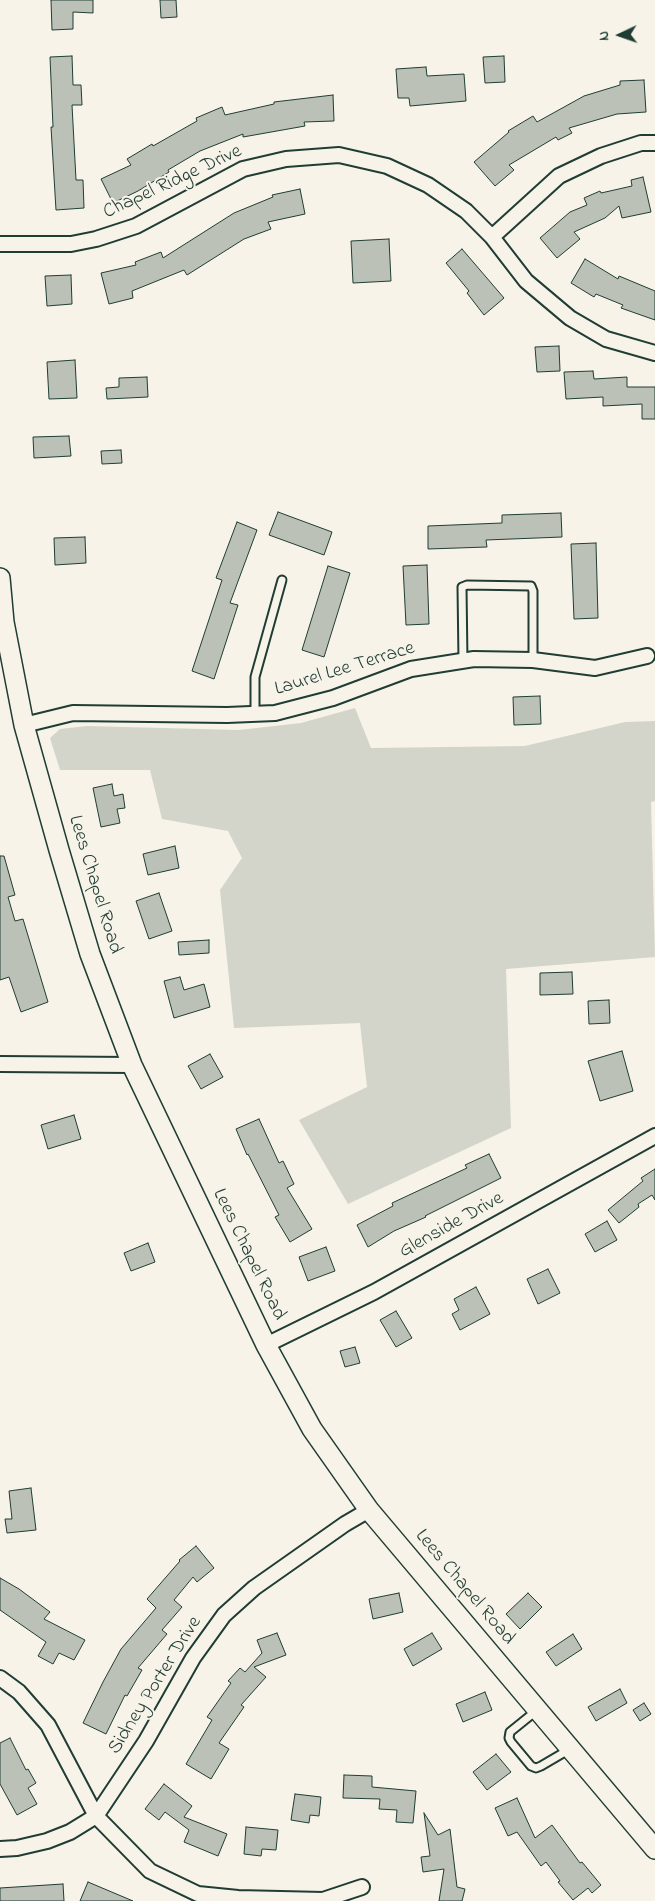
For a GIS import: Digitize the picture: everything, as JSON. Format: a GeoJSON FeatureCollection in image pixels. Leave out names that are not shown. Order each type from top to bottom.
{"type":"FeatureCollection","features":[{"type":"Feature","properties":{"kind":"main road","name":"Lees Chapel Road"},"geometry":{"type":"LineString","coordinates":[[0,578],[4,622],[24,725],[90,954],[132,1065],[266,1345],[312,1429],[369,1510],[655,1849]]}},
{"type":"Feature","properties":{"kind":"street"},"geometry":{"type":"LineString","coordinates":[[492,237],[559,176],[600,156],[641,144],[655,143]]}},
{"type":"Feature","properties":{"kind":"street","name":"Chapel Ridge Drive"},"geometry":{"type":"LineString","coordinates":[[0,244],[71,244],[96,239],[136,226],[243,169],[286,159],[339,155],[387,166],[428,185],[466,211],[492,237],[526,281],[570,318],[606,339],[655,353]]}},
{"type":"Feature","properties":{"kind":"street","name":"Laurel Lee Terrace"},"geometry":{"type":"LineString","coordinates":[[24,725],[73,714],[227,716],[275,712],[333,698],[412,669],[474,659],[533,660],[595,668],[651,656]]}},
{"type":"Feature","properties":{"kind":"street"},"geometry":{"type":"LineString","coordinates":[[0,1064],[132,1065]]}},
{"type":"Feature","properties":{"kind":"street","name":"Glenside Drive"},"geometry":{"type":"LineString","coordinates":[[266,1345],[374,1292],[655,1136]]}},
{"type":"Feature","properties":{"kind":"street","name":"Sidney Porter Drive"},"geometry":{"type":"LineString","coordinates":[[0,1849],[17,1848],[47,1841],[70,1832],[96,1816],[146,1741],[193,1658],[224,1615],[254,1588],[345,1524],[369,1510]]}},
{"type":"Feature","properties":{"kind":"street"},"geometry":{"type":"LineString","coordinates":[[0,1678],[19,1692],[48,1725],[96,1816],[150,1871],[198,1894],[238,1898],[323,1900],[362,1887]]}},
{"type":"Feature","properties":{"kind":"lane"},"geometry":{"type":"LineString","coordinates":[[255,714],[255,677],[282,580]]}},
{"type":"Feature","properties":{"kind":"lane"},"geometry":{"type":"LineString","coordinates":[[463,661],[462,587],[467,585],[531,586],[533,591],[533,660]]}},
{"type":"Feature","properties":{"kind":"lane"},"geometry":{"type":"LineString","coordinates":[[537,1710],[510,1732],[509,1738],[531,1766],[536,1768],[570,1749]]}},
{"type":"Feature","properties":{"kind":"shaded area"},"geometry":{"type":"Polygon","coordinates":[[[355,708],[371,748],[525,746],[625,722],[655,721],[655,801],[651,802],[655,957],[506,969],[511,1128],[348,1204],[299,1120],[367,1087],[360,1023],[234,1028],[220,890],[242,858],[228,831],[162,819],[150,770],[60,770],[50,738],[60,729],[87,726],[239,730],[301,723],[355,708]]]}},
{"type":"Feature","properties":{"kind":"building"},"geometry":{"type":"Polygon","coordinates":[[[51,0],[93,0],[93,13],[73,12],[73,29],[52,30],[51,0]]]}},
{"type":"Feature","properties":{"kind":"building"},"geometry":{"type":"Polygon","coordinates":[[[160,0],[176,0],[177,17],[161,18],[160,0]]]}},
{"type":"Feature","properties":{"kind":"building"},"geometry":{"type":"Polygon","coordinates":[[[72,56],[73,85],[81,85],[82,105],[72,105],[76,180],[83,180],[84,208],[56,210],[51,127],[53,127],[50,57],[72,56]]]}},
{"type":"Feature","properties":{"kind":"building"},"geometry":{"type":"Polygon","coordinates":[[[504,56],[505,82],[485,83],[483,57],[504,56]]]}},
{"type":"Feature","properties":{"kind":"building"},"geometry":{"type":"Polygon","coordinates":[[[426,67],[427,76],[464,74],[466,101],[410,106],[409,98],[398,98],[396,69],[426,67]]]}},
{"type":"Feature","properties":{"kind":"building"},"geometry":{"type":"Polygon","coordinates":[[[644,80],[646,112],[617,114],[569,128],[572,133],[558,140],[556,137],[509,165],[514,170],[495,186],[474,162],[508,131],[533,116],[537,122],[584,96],[620,85],[620,81],[644,80]]]}},
{"type":"Feature","properties":{"kind":"building"},"geometry":{"type":"Polygon","coordinates":[[[333,95],[334,121],[304,122],[305,126],[243,137],[243,134],[200,151],[138,191],[113,203],[101,179],[131,165],[127,159],[152,144],[153,146],[197,121],[196,118],[222,107],[225,115],[274,104],[274,102],[333,95]]]}},
{"type":"Feature","properties":{"kind":"building"},"geometry":{"type":"Polygon","coordinates":[[[643,177],[651,212],[622,218],[619,206],[605,218],[574,232],[580,239],[557,258],[540,238],[570,212],[587,205],[584,198],[600,191],[601,193],[632,186],[631,180],[643,177]]]}},
{"type":"Feature","properties":{"kind":"building"},"geometry":{"type":"Polygon","coordinates":[[[300,189],[305,214],[268,222],[271,229],[244,239],[187,275],[184,270],[132,291],[133,298],[109,304],[101,273],[136,265],[135,262],[161,252],[163,258],[234,213],[273,197],[272,195],[300,189]]]}},
{"type":"Feature","properties":{"kind":"building"},"geometry":{"type":"Polygon","coordinates":[[[389,239],[391,281],[353,283],[351,241],[389,239]]]}},
{"type":"Feature","properties":{"kind":"building"},"geometry":{"type":"Polygon","coordinates":[[[462,249],[504,298],[484,315],[467,293],[469,291],[446,263],[462,249]]]}},
{"type":"Feature","properties":{"kind":"building"},"geometry":{"type":"Polygon","coordinates":[[[585,259],[618,279],[619,276],[655,291],[655,320],[621,308],[623,305],[596,294],[594,297],[571,283],[585,259]]]}},
{"type":"Feature","properties":{"kind":"building"},"geometry":{"type":"Polygon","coordinates":[[[71,275],[72,304],[47,306],[45,276],[71,275]]]}},
{"type":"Feature","properties":{"kind":"building"},"geometry":{"type":"Polygon","coordinates":[[[559,346],[560,371],[537,372],[535,347],[559,346]]]}},
{"type":"Feature","properties":{"kind":"building"},"geometry":{"type":"Polygon","coordinates":[[[75,360],[77,398],[49,399],[47,362],[75,360]]]}},
{"type":"Feature","properties":{"kind":"building"},"geometry":{"type":"Polygon","coordinates":[[[593,371],[594,379],[627,377],[627,387],[655,387],[655,419],[642,419],[642,404],[603,406],[603,397],[566,399],[564,372],[593,371]]]}},
{"type":"Feature","properties":{"kind":"building"},"geometry":{"type":"Polygon","coordinates":[[[147,377],[148,397],[107,399],[106,388],[119,387],[119,378],[147,377]]]}},
{"type":"Feature","properties":{"kind":"building"},"geometry":{"type":"Polygon","coordinates":[[[69,436],[71,456],[34,458],[33,437],[69,436]]]}},
{"type":"Feature","properties":{"kind":"building"},"geometry":{"type":"Polygon","coordinates":[[[121,450],[122,463],[102,464],[101,451],[121,450]]]}},
{"type":"Feature","properties":{"kind":"building"},"geometry":{"type":"Polygon","coordinates":[[[278,512],[332,532],[324,555],[269,535],[278,512]]]}},
{"type":"Feature","properties":{"kind":"building"},"geometry":{"type":"Polygon","coordinates":[[[561,513],[562,537],[486,540],[487,547],[428,549],[428,526],[502,523],[502,515],[561,513]]]}},
{"type":"Feature","properties":{"kind":"building"},"geometry":{"type":"Polygon","coordinates":[[[237,522],[257,530],[230,603],[238,605],[214,679],[192,671],[222,580],[216,578],[237,522]]]}},
{"type":"Feature","properties":{"kind":"building"},"geometry":{"type":"Polygon","coordinates":[[[85,537],[86,563],[55,565],[54,538],[85,537]]]}},
{"type":"Feature","properties":{"kind":"building"},"geometry":{"type":"Polygon","coordinates":[[[596,543],[598,618],[574,619],[571,544],[596,543]]]}},
{"type":"Feature","properties":{"kind":"building"},"geometry":{"type":"Polygon","coordinates":[[[427,565],[429,624],[406,625],[403,566],[427,565]]]}},
{"type":"Feature","properties":{"kind":"building"},"geometry":{"type":"Polygon","coordinates":[[[328,566],[350,573],[324,657],[302,650],[328,566]]]}},
{"type":"Feature","properties":{"kind":"building"},"geometry":{"type":"Polygon","coordinates":[[[540,696],[541,724],[514,725],[513,697],[540,696]]]}},
{"type":"Feature","properties":{"kind":"building"},"geometry":{"type":"Polygon","coordinates":[[[112,784],[114,796],[123,794],[125,808],[117,809],[120,823],[101,827],[93,788],[112,784]]]}},
{"type":"Feature","properties":{"kind":"building"},"geometry":{"type":"Polygon","coordinates":[[[175,846],[179,868],[148,875],[143,854],[175,846]]]}},
{"type":"Feature","properties":{"kind":"building"},"geometry":{"type":"Polygon","coordinates":[[[0,856],[4,856],[15,895],[8,897],[15,921],[23,919],[48,1002],[21,1012],[9,977],[0,980],[0,856]]]}},
{"type":"Feature","properties":{"kind":"building"},"geometry":{"type":"Polygon","coordinates":[[[159,893],[172,931],[149,939],[136,901],[159,893]]]}},
{"type":"Feature","properties":{"kind":"building"},"geometry":{"type":"Polygon","coordinates":[[[209,940],[209,953],[179,955],[178,942],[209,940]]]}},
{"type":"Feature","properties":{"kind":"building"},"geometry":{"type":"Polygon","coordinates":[[[572,972],[573,994],[540,995],[540,973],[572,972]]]}},
{"type":"Feature","properties":{"kind":"building"},"geometry":{"type":"Polygon","coordinates":[[[180,977],[184,990],[204,984],[210,1007],[174,1018],[164,981],[180,977]]]}},
{"type":"Feature","properties":{"kind":"building"},"geometry":{"type":"Polygon","coordinates":[[[609,1000],[610,1023],[589,1024],[588,1001],[609,1000]]]}},
{"type":"Feature","properties":{"kind":"building"},"geometry":{"type":"Polygon","coordinates":[[[622,1051],[633,1091],[600,1101],[588,1061],[622,1051]]]}},
{"type":"Feature","properties":{"kind":"building"},"geometry":{"type":"Polygon","coordinates":[[[210,1054],[223,1077],[201,1089],[188,1066],[210,1054]]]}},
{"type":"Feature","properties":{"kind":"building"},"geometry":{"type":"Polygon","coordinates":[[[74,1115],[81,1139],[48,1149],[41,1125],[74,1115]]]}},
{"type":"Feature","properties":{"kind":"building"},"geometry":{"type":"Polygon","coordinates":[[[259,1119],[279,1163],[283,1161],[294,1184],[287,1188],[312,1229],[290,1242],[275,1217],[279,1215],[247,1155],[236,1129],[259,1119]]]}},
{"type":"Feature","properties":{"kind":"building"},"geometry":{"type":"Polygon","coordinates":[[[489,1154],[501,1178],[426,1217],[394,1231],[368,1247],[357,1225],[393,1206],[392,1203],[467,1168],[465,1165],[489,1154]]]}},
{"type":"Feature","properties":{"kind":"building"},"geometry":{"type":"Polygon","coordinates":[[[655,1169],[655,1200],[652,1195],[638,1204],[639,1207],[619,1223],[608,1210],[643,1181],[641,1178],[655,1169]]]}},
{"type":"Feature","properties":{"kind":"building"},"geometry":{"type":"Polygon","coordinates":[[[607,1221],[617,1240],[595,1252],[585,1234],[607,1221]]]}},
{"type":"Feature","properties":{"kind":"building"},"geometry":{"type":"Polygon","coordinates":[[[148,1243],[155,1262],[131,1271],[124,1253],[148,1243]]]}},
{"type":"Feature","properties":{"kind":"building"},"geometry":{"type":"Polygon","coordinates":[[[326,1247],[335,1271],[308,1281],[299,1257],[326,1247]]]}},
{"type":"Feature","properties":{"kind":"building"},"geometry":{"type":"Polygon","coordinates":[[[548,1269],[560,1293],[538,1304],[527,1279],[548,1269]]]}},
{"type":"Feature","properties":{"kind":"building"},"geometry":{"type":"Polygon","coordinates":[[[476,1287],[490,1314],[460,1330],[452,1314],[459,1310],[454,1299],[476,1287]]]}},
{"type":"Feature","properties":{"kind":"building"},"geometry":{"type":"Polygon","coordinates":[[[396,1311],[412,1338],[396,1347],[380,1320],[396,1311]]]}},
{"type":"Feature","properties":{"kind":"building"},"geometry":{"type":"Polygon","coordinates":[[[355,1347],[360,1363],[345,1367],[340,1351],[355,1347]]]}},
{"type":"Feature","properties":{"kind":"building"},"geometry":{"type":"Polygon","coordinates":[[[31,1488],[36,1530],[7,1533],[5,1519],[12,1519],[9,1491],[31,1488]]]}},
{"type":"Feature","properties":{"kind":"building"},"geometry":{"type":"Polygon","coordinates":[[[196,1546],[214,1568],[197,1582],[193,1577],[174,1600],[182,1607],[162,1630],[167,1634],[138,1668],[142,1670],[127,1696],[125,1695],[106,1734],[83,1723],[121,1649],[156,1608],[147,1599],[179,1560],[196,1546]]]}},
{"type":"Feature","properties":{"kind":"building"},"geometry":{"type":"Polygon","coordinates":[[[0,1578],[19,1589],[50,1612],[44,1619],[85,1640],[74,1660],[59,1653],[53,1664],[38,1656],[46,1642],[0,1610],[0,1578]]]}},
{"type":"Feature","properties":{"kind":"building"},"geometry":{"type":"Polygon","coordinates":[[[399,1593],[403,1612],[373,1619],[369,1599],[399,1593]]]}},
{"type":"Feature","properties":{"kind":"building"},"geometry":{"type":"Polygon","coordinates":[[[528,1593],[542,1607],[520,1629],[506,1614],[528,1593]]]}},
{"type":"Feature","properties":{"kind":"building"},"geometry":{"type":"Polygon","coordinates":[[[277,1633],[286,1655],[254,1667],[266,1677],[241,1705],[244,1707],[219,1743],[229,1749],[211,1779],[186,1764],[212,1720],[207,1717],[231,1683],[228,1681],[240,1668],[245,1672],[262,1653],[257,1640],[277,1633]]]}},
{"type":"Feature","properties":{"kind":"building"},"geometry":{"type":"Polygon","coordinates":[[[432,1633],[442,1649],[413,1666],[404,1649],[432,1633]]]}},
{"type":"Feature","properties":{"kind":"building"},"geometry":{"type":"Polygon","coordinates":[[[573,1634],[582,1649],[556,1666],[546,1652],[573,1634]]]}},
{"type":"Feature","properties":{"kind":"building"},"geometry":{"type":"Polygon","coordinates":[[[620,1689],[627,1703],[596,1721],[588,1707],[620,1689]]]}},
{"type":"Feature","properties":{"kind":"building"},"geometry":{"type":"Polygon","coordinates":[[[485,1692],[492,1710],[463,1722],[456,1704],[485,1692]]]}},
{"type":"Feature","properties":{"kind":"building"},"geometry":{"type":"Polygon","coordinates":[[[644,1703],[651,1714],[640,1721],[633,1710],[644,1703]]]}},
{"type":"Feature","properties":{"kind":"building"},"geometry":{"type":"Polygon","coordinates":[[[10,1738],[26,1770],[28,1769],[36,1783],[28,1788],[37,1804],[17,1815],[0,1784],[0,1743],[10,1738]]]}},
{"type":"Feature","properties":{"kind":"building"},"geometry":{"type":"Polygon","coordinates":[[[496,1754],[511,1772],[487,1790],[473,1772],[496,1754]]]}},
{"type":"Feature","properties":{"kind":"building"},"geometry":{"type":"Polygon","coordinates":[[[344,1775],[372,1776],[372,1787],[416,1791],[413,1823],[396,1822],[397,1810],[379,1809],[380,1799],[343,1798],[344,1775]]]}},
{"type":"Feature","properties":{"kind":"building"},"geometry":{"type":"Polygon","coordinates":[[[164,1784],[192,1806],[184,1817],[227,1834],[218,1856],[184,1842],[189,1830],[165,1812],[159,1820],[145,1809],[164,1784]]]}},
{"type":"Feature","properties":{"kind":"building"},"geometry":{"type":"Polygon","coordinates":[[[295,1794],[321,1797],[319,1816],[310,1815],[309,1823],[291,1820],[295,1794]]]}},
{"type":"Feature","properties":{"kind":"building"},"geometry":{"type":"Polygon","coordinates":[[[517,1798],[535,1838],[552,1825],[580,1863],[582,1862],[601,1885],[592,1893],[588,1888],[573,1900],[558,1882],[560,1881],[546,1862],[541,1866],[517,1832],[508,1836],[495,1808],[517,1798]]]}},
{"type":"Feature","properties":{"kind":"building"},"geometry":{"type":"Polygon","coordinates":[[[424,1813],[438,1835],[450,1829],[457,1887],[465,1889],[462,1901],[439,1901],[444,1869],[423,1872],[421,1857],[430,1856],[424,1813]]]}},
{"type":"Feature","properties":{"kind":"building"},"geometry":{"type":"Polygon","coordinates":[[[246,1827],[278,1830],[276,1850],[262,1849],[261,1856],[244,1854],[246,1827]]]}},
{"type":"Feature","properties":{"kind":"building"},"geometry":{"type":"Polygon","coordinates":[[[88,1882],[133,1901],[80,1901],[88,1882]]]}},
{"type":"Feature","properties":{"kind":"building"},"geometry":{"type":"Polygon","coordinates":[[[63,1884],[64,1901],[0,1901],[0,1888],[63,1884]]]}}]}
